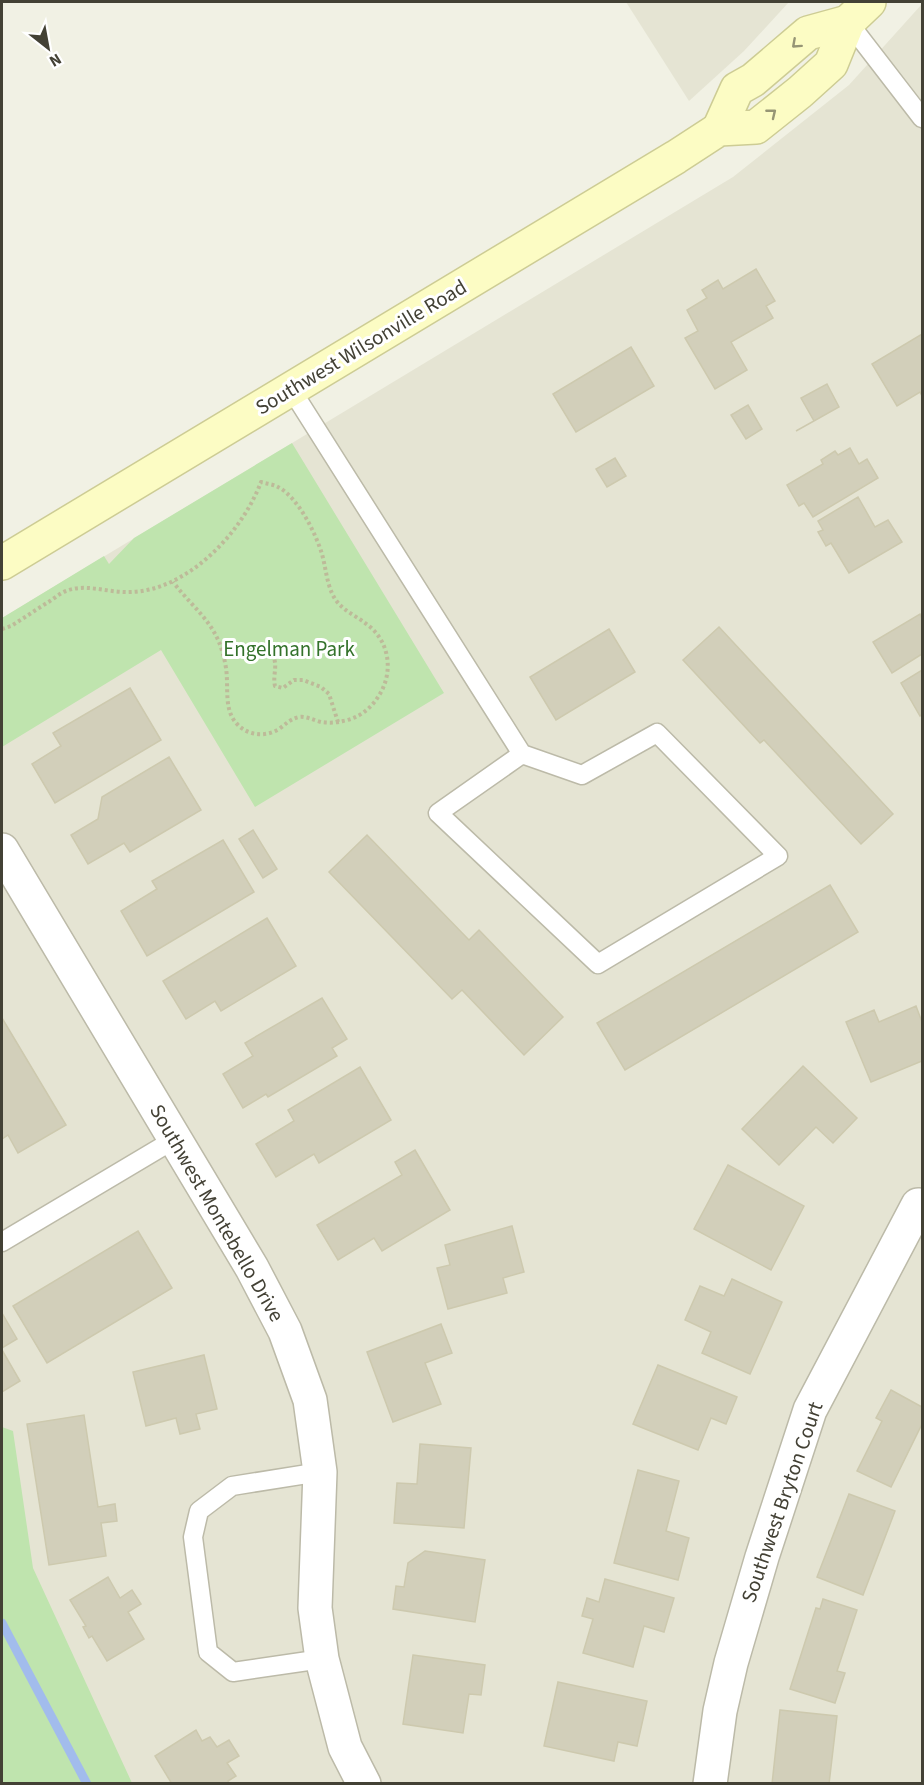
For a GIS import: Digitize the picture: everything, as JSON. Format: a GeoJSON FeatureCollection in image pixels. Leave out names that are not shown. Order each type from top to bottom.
{"type":"FeatureCollection","features":[{"type":"Feature","properties":{"kind":"main road","name":"Southwest Wilsonville Road"},"geometry":{"type":"LineString","coordinates":[[2,562],[719,129],[756,127],[831,64],[859,12]]}},
{"type":"Feature","properties":{"kind":"street","name":"Southwest Montebello Drive"},"geometry":{"type":"LineString","coordinates":[[2,850],[252,1268],[285,1330],[310,1400],[320,1472],[315,1608],[322,1659],[345,1747],[364,1784]]}},
{"type":"Feature","properties":{"kind":"street","name":"Southwest Bryton Court"},"geometry":{"type":"LineString","coordinates":[[710,1784],[720,1711],[731,1663],[762,1557],[810,1410],[918,1205]]}},
{"type":"Feature","properties":{"kind":"lane"},"geometry":{"type":"LineString","coordinates":[[859,12],[922,118]]}},
{"type":"Feature","properties":{"kind":"lane"},"geometry":{"type":"LineString","coordinates":[[291,389],[522,754],[582,775],[657,733],[778,856],[598,964],[438,813],[522,754]]}},
{"type":"Feature","properties":{"kind":"lane"},"geometry":{"type":"LineString","coordinates":[[2,1242],[175,1138]]}},
{"type":"Feature","properties":{"kind":"lane"},"geometry":{"type":"LineString","coordinates":[[320,1472],[232,1486],[199,1511],[193,1537],[208,1652],[233,1672],[322,1659]]}},
{"type":"Feature","properties":{"kind":"path"},"geometry":{"type":"LineString","coordinates":[[2,629],[11,626],[66,591],[88,587],[118,592],[140,592],[173,582],[202,561],[227,538],[248,510],[261,482],[284,491],[296,503],[320,548],[328,584],[336,600],[348,614],[372,628],[382,641],[388,666],[385,683],[373,705],[359,716],[338,722],[294,718],[279,729],[254,734],[238,726],[229,711],[226,668],[215,632],[202,613],[173,582]]}},
{"type":"Feature","properties":{"kind":"path"},"geometry":{"type":"LineString","coordinates":[[256,645],[270,652],[275,658],[275,686],[283,688],[294,680],[302,680],[321,687],[329,694],[338,722]]}},
{"type":"Feature","properties":{"kind":"shaded area"},"geometry":{"type":"Polygon","coordinates":[[[626,2],[789,2],[744,51],[689,101],[626,2]]]}},
{"type":"Feature","properties":{"kind":"shaded area"},"geometry":{"type":"Polygon","coordinates":[[[922,4],[922,1783],[124,1783],[2,1520],[2,618],[733,177],[849,85],[922,4]]]}},
{"type":"Feature","properties":{"kind":"green space","name":"Engelman Park"},"geometry":{"type":"Polygon","coordinates":[[[292,443],[444,693],[255,807],[161,650],[2,747],[2,618],[104,556],[109,564],[134,538],[292,443]]]}},
{"type":"Feature","properties":{"kind":"green space"},"geometry":{"type":"Polygon","coordinates":[[[2,1427],[13,1431],[33,1568],[132,1783],[2,1783],[2,1427]]]}},
{"type":"Feature","properties":{"kind":"building"},"geometry":{"type":"Polygon","coordinates":[[[756,269],[775,301],[766,306],[773,318],[731,342],[747,370],[715,389],[685,338],[698,331],[687,310],[707,298],[702,290],[718,280],[723,289],[756,269]]]}},
{"type":"Feature","properties":{"kind":"building"},"geometry":{"type":"Polygon","coordinates":[[[922,334],[922,396],[920,392],[897,406],[872,364],[922,334]]]}},
{"type":"Feature","properties":{"kind":"building"},"geometry":{"type":"Polygon","coordinates":[[[631,347],[654,386],[576,432],[553,394],[631,347]]]}},
{"type":"Feature","properties":{"kind":"building"},"geometry":{"type":"Polygon","coordinates":[[[827,384],[839,407],[814,421],[801,398],[827,384]]]}},
{"type":"Feature","properties":{"kind":"building"},"geometry":{"type":"Polygon","coordinates":[[[748,405],[762,429],[746,439],[731,415],[748,405]]]}},
{"type":"Feature","properties":{"kind":"building"},"geometry":{"type":"Polygon","coordinates":[[[850,448],[859,464],[867,459],[878,478],[813,517],[804,503],[799,506],[787,485],[823,464],[821,460],[835,451],[838,455],[850,448]]]}},
{"type":"Feature","properties":{"kind":"building"},"geometry":{"type":"Polygon","coordinates":[[[615,458],[626,476],[607,487],[596,469],[615,458]]]}},
{"type":"Feature","properties":{"kind":"building"},"geometry":{"type":"Polygon","coordinates":[[[858,497],[875,527],[888,520],[902,542],[849,573],[831,543],[826,546],[818,532],[823,530],[818,521],[858,497]]]}},
{"type":"Feature","properties":{"kind":"building"},"geometry":{"type":"Polygon","coordinates":[[[920,614],[922,654],[892,673],[873,642],[920,614]]]}},
{"type":"Feature","properties":{"kind":"building"},"geometry":{"type":"Polygon","coordinates":[[[719,627],[893,814],[861,844],[764,740],[760,743],[683,660],[719,627]]]}},
{"type":"Feature","properties":{"kind":"building"},"geometry":{"type":"Polygon","coordinates":[[[609,629],[635,672],[556,720],[530,677],[609,629]]]}},
{"type":"Feature","properties":{"kind":"building"},"geometry":{"type":"Polygon","coordinates":[[[922,670],[922,714],[920,716],[901,683],[922,670]]]}},
{"type":"Feature","properties":{"kind":"building"},"geometry":{"type":"Polygon","coordinates":[[[130,688],[161,740],[55,803],[32,764],[61,746],[53,733],[130,688]]]}},
{"type":"Feature","properties":{"kind":"building"},"geometry":{"type":"Polygon","coordinates":[[[169,757],[201,810],[130,852],[124,843],[88,864],[71,835],[98,819],[102,797],[169,757]]]}},
{"type":"Feature","properties":{"kind":"building"},"geometry":{"type":"Polygon","coordinates":[[[253,830],[277,869],[263,878],[239,839],[253,830]]]}},
{"type":"Feature","properties":{"kind":"building"},"geometry":{"type":"Polygon","coordinates":[[[367,835],[469,940],[479,930],[563,1017],[524,1055],[462,990],[452,999],[329,872],[367,835]]]}},
{"type":"Feature","properties":{"kind":"building"},"geometry":{"type":"Polygon","coordinates":[[[223,840],[254,892],[147,956],[121,911],[157,889],[152,881],[223,840]]]}},
{"type":"Feature","properties":{"kind":"building"},"geometry":{"type":"Polygon","coordinates":[[[830,885],[858,932],[625,1070],[597,1023],[830,885]]]}},
{"type":"Feature","properties":{"kind":"building"},"geometry":{"type":"Polygon","coordinates":[[[267,918],[296,966],[221,1011],[215,1001],[186,1019],[163,981],[267,918]]]}},
{"type":"Feature","properties":{"kind":"building"},"geometry":{"type":"Polygon","coordinates":[[[322,998],[347,1039],[332,1048],[337,1056],[268,1097],[266,1094],[243,1108],[223,1074],[253,1056],[245,1043],[322,998]]]}},
{"type":"Feature","properties":{"kind":"building"},"geometry":{"type":"Polygon","coordinates":[[[916,1006],[922,1022],[922,1061],[871,1082],[846,1022],[874,1010],[879,1022],[916,1006]]]}},
{"type":"Feature","properties":{"kind":"building"},"geometry":{"type":"Polygon","coordinates":[[[2,1018],[66,1125],[18,1153],[8,1135],[2,1139],[2,1018]]]}},
{"type":"Feature","properties":{"kind":"building"},"geometry":{"type":"Polygon","coordinates":[[[803,1066],[857,1118],[833,1143],[816,1127],[779,1165],[742,1129],[803,1066]]]}},
{"type":"Feature","properties":{"kind":"building"},"geometry":{"type":"Polygon","coordinates":[[[360,1067],[391,1120],[319,1163],[314,1154],[276,1177],[256,1144],[294,1121],[288,1110],[360,1067]]]}},
{"type":"Feature","properties":{"kind":"building"},"geometry":{"type":"Polygon","coordinates":[[[415,1150],[450,1210],[382,1251],[374,1238],[338,1260],[317,1225],[402,1175],[395,1162],[415,1150]]]}},
{"type":"Feature","properties":{"kind":"building"},"geometry":{"type":"Polygon","coordinates":[[[728,1165],[804,1206],[771,1270],[694,1229],[728,1165]]]}},
{"type":"Feature","properties":{"kind":"building"},"geometry":{"type":"Polygon","coordinates":[[[512,1226],[524,1272],[503,1278],[507,1293],[448,1309],[437,1268],[450,1265],[445,1245],[512,1226]]]}},
{"type":"Feature","properties":{"kind":"building"},"geometry":{"type":"Polygon","coordinates":[[[138,1231],[172,1288],[47,1363],[13,1306],[138,1231]]]}},
{"type":"Feature","properties":{"kind":"building"},"geometry":{"type":"Polygon","coordinates":[[[732,1279],[782,1302],[750,1374],[702,1353],[711,1332],[685,1320],[700,1286],[724,1296],[732,1279]]]}},
{"type":"Feature","properties":{"kind":"building"},"geometry":{"type":"Polygon","coordinates":[[[2,1313],[17,1339],[2,1348],[2,1313]]]}},
{"type":"Feature","properties":{"kind":"building"},"geometry":{"type":"Polygon","coordinates":[[[441,1324],[452,1353],[425,1363],[441,1404],[393,1422],[367,1352],[441,1324]]]}},
{"type":"Feature","properties":{"kind":"building"},"geometry":{"type":"Polygon","coordinates":[[[2,1350],[20,1381],[2,1392],[2,1350]]]}},
{"type":"Feature","properties":{"kind":"building"},"geometry":{"type":"Polygon","coordinates":[[[204,1355],[217,1409],[196,1414],[200,1429],[180,1434],[176,1418],[146,1426],[133,1372],[204,1355]]]}},
{"type":"Feature","properties":{"kind":"building"},"geometry":{"type":"Polygon","coordinates":[[[658,1365],[737,1397],[726,1424],[711,1418],[698,1450],[633,1424],[658,1365]]]}},
{"type":"Feature","properties":{"kind":"building"},"geometry":{"type":"Polygon","coordinates":[[[891,1390],[922,1407],[922,1424],[891,1487],[857,1471],[882,1421],[876,1418],[891,1390]]]}},
{"type":"Feature","properties":{"kind":"building"},"geometry":{"type":"Polygon","coordinates":[[[84,1415],[98,1507],[115,1504],[117,1521],[101,1523],[106,1556],[49,1565],[27,1424],[84,1415]]]}},
{"type":"Feature","properties":{"kind":"building"},"geometry":{"type":"Polygon","coordinates":[[[420,1444],[471,1448],[464,1528],[394,1523],[397,1483],[417,1484],[420,1444]]]}},
{"type":"Feature","properties":{"kind":"building"},"geometry":{"type":"Polygon","coordinates":[[[638,1470],[679,1481],[666,1531],[689,1538],[678,1580],[614,1563],[638,1470]]]}},
{"type":"Feature","properties":{"kind":"building"},"geometry":{"type":"Polygon","coordinates":[[[849,1494],[895,1511],[863,1595],[817,1577],[849,1494]]]}},
{"type":"Feature","properties":{"kind":"building"},"geometry":{"type":"Polygon","coordinates":[[[425,1551],[485,1560],[475,1622],[393,1609],[396,1586],[404,1587],[408,1563],[425,1551]]]}},
{"type":"Feature","properties":{"kind":"building"},"geometry":{"type":"Polygon","coordinates":[[[108,1577],[120,1598],[132,1590],[141,1604],[128,1612],[144,1639],[107,1661],[92,1636],[89,1638],[83,1627],[86,1626],[70,1600],[108,1577]]]}},
{"type":"Feature","properties":{"kind":"building"},"geometry":{"type":"Polygon","coordinates":[[[605,1579],[674,1598],[664,1632],[644,1626],[633,1667],[583,1653],[593,1619],[582,1616],[587,1598],[599,1602],[605,1579]]]}},
{"type":"Feature","properties":{"kind":"building"},"geometry":{"type":"Polygon","coordinates":[[[823,1599],[857,1610],[837,1671],[845,1673],[835,1703],[790,1689],[816,1608],[820,1609],[823,1599]]]}},
{"type":"Feature","properties":{"kind":"building"},"geometry":{"type":"Polygon","coordinates":[[[413,1655],[485,1665],[481,1695],[469,1694],[463,1733],[403,1724],[413,1655]]]}},
{"type":"Feature","properties":{"kind":"building"},"geometry":{"type":"Polygon","coordinates":[[[558,1682],[647,1701],[637,1746],[618,1742],[614,1761],[544,1746],[558,1682]]]}},
{"type":"Feature","properties":{"kind":"building"},"geometry":{"type":"Polygon","coordinates":[[[780,1710],[837,1716],[829,1784],[772,1784],[780,1710]]]}},
{"type":"Feature","properties":{"kind":"building"},"geometry":{"type":"Polygon","coordinates":[[[196,1730],[202,1741],[210,1737],[217,1747],[229,1740],[239,1756],[227,1763],[236,1776],[228,1781],[230,1784],[172,1784],[155,1756],[196,1730]]]}},
{"type":"Feature","properties":{"kind":"waterway"},"geometry":{"type":"LineString","coordinates":[[2,1623],[87,1784]]}}]}
